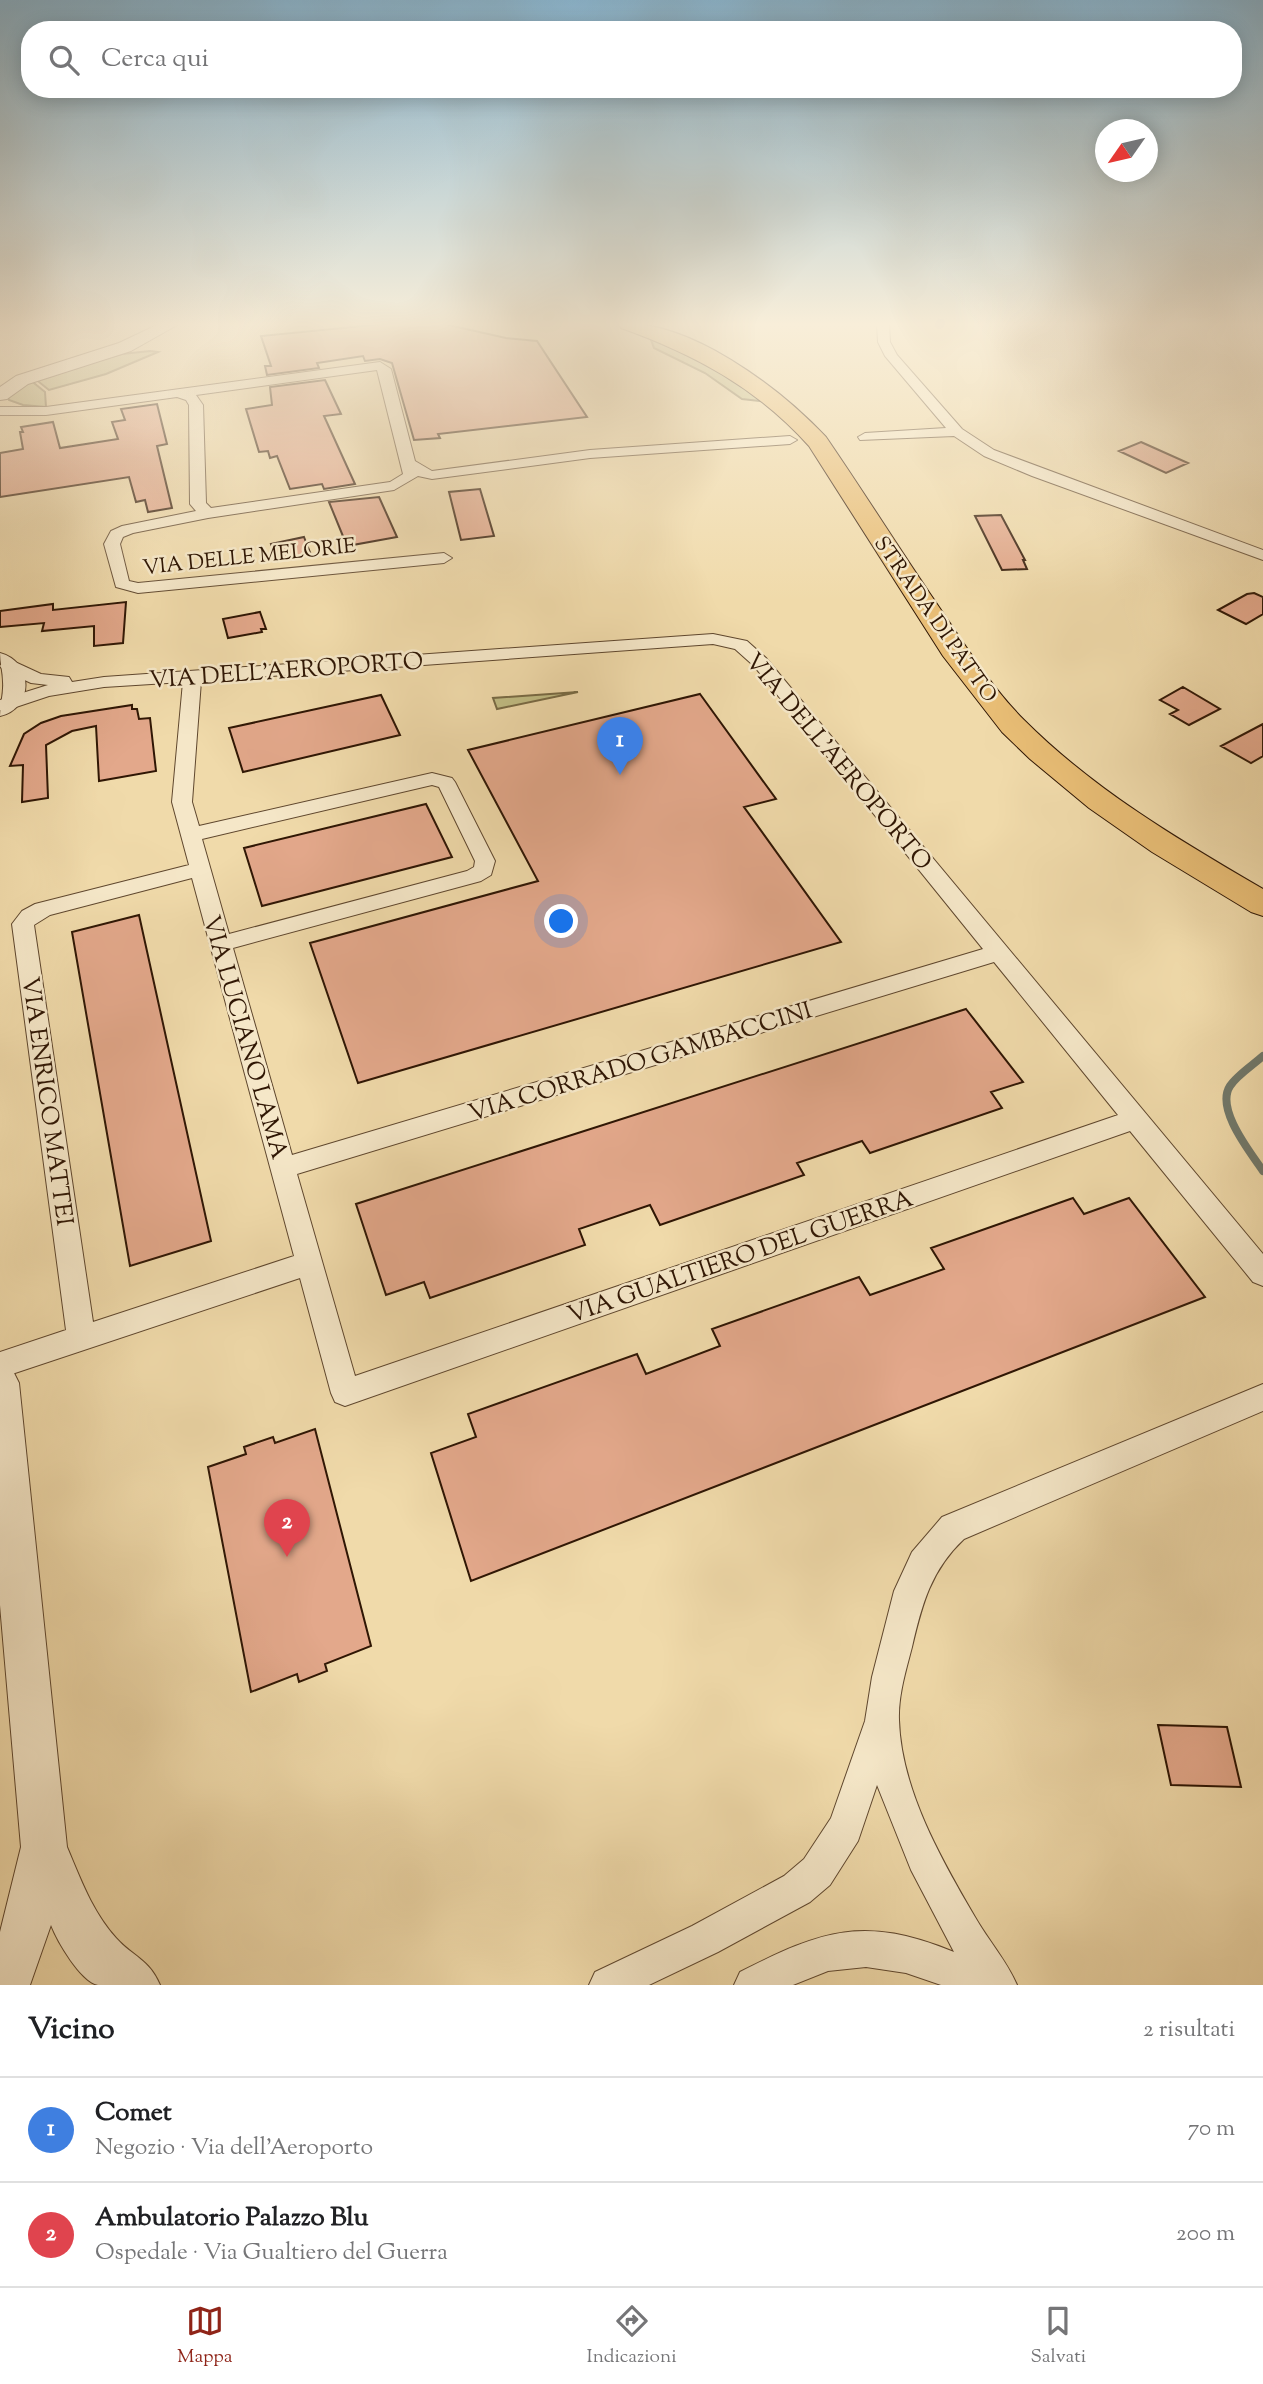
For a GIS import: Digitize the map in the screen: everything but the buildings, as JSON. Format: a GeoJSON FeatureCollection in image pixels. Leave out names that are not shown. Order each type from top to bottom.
{"type":"FeatureCollection","features":[{"type":"Feature","properties":{"kind":"main road","name":"STRADA DI PATTO"},"geometry":{"type":"LineString","coordinates":[[795,417],[818,442],[964,665],[1013,725],[1059,768],[1107,807],[1172,850],[1263,904]]}},
{"type":"Feature","properties":{"kind":"main road","name":"STRADA DI PATTO"},"geometry":{"type":"LineString","coordinates":[[820,417],[848,448],[993,665],[1034,712],[1127,792],[1197,838],[1263,876]]}},
{"type":"Feature","properties":{"kind":"street"},"geometry":{"type":"LineString","coordinates":[[195,417],[198,504],[208,513],[394,486],[409,479],[396,417]]}},
{"type":"Feature","properties":{"kind":"street"},"geometry":{"type":"LineString","coordinates":[[944,417],[957,432],[989,453],[1263,555]]}},
{"type":"Feature","properties":{"kind":"street"},"geometry":{"type":"LineString","coordinates":[[866,437],[957,432]]}},
{"type":"Feature","properties":{"kind":"street"},"geometry":{"type":"LineString","coordinates":[[408,464],[422,473],[445,475],[590,454],[790,440]]}},
{"type":"Feature","properties":{"kind":"street","name":"VIA DELLE MELORIE"},"geometry":{"type":"LineString","coordinates":[[208,513],[117,534],[112,544],[122,584],[138,588],[444,558]]}},
{"type":"Feature","properties":{"kind":"street","name":"VIA DELL'AEROPORTO"},"geometry":{"type":"LineString","coordinates":[[5,663],[27,676],[47,681],[104,682],[713,639],[735,642],[760,662],[1263,1274]]}},
{"type":"Feature","properties":{"kind":"street"},"geometry":{"type":"LineString","coordinates":[[2,707],[16,688],[15,674],[5,663]]}},
{"type":"Feature","properties":{"kind":"street","name":"VIA LUCIANO LAMA"},"geometry":{"type":"LineString","coordinates":[[192,677],[182,802],[345,1392]]}},
{"type":"Feature","properties":{"kind":"street","name":"VIA DELL'AEROPORTO"},"geometry":{"type":"LineString","coordinates":[[2,707],[46,691],[104,682]]}},
{"type":"Feature","properties":{"kind":"street"},"geometry":{"type":"LineString","coordinates":[[190,835],[432,779],[448,786],[485,861],[484,870],[474,876],[219,943]]}},
{"type":"Feature","properties":{"kind":"street","name":"VIA ENRICO MATTEI"},"geometry":{"type":"LineString","coordinates":[[81,1337],[23,924],[30,916],[43,909],[199,869]]}},
{"type":"Feature","properties":{"kind":"street","name":"VIA CORRADO GAMBACCINI"},"geometry":{"type":"LineString","coordinates":[[284,1168],[997,953]]}},
{"type":"Feature","properties":{"kind":"street","name":"VIA GUALTIERO DEL GUERRA"},"geometry":{"type":"LineString","coordinates":[[345,1392],[1135,1119]]}},
{"type":"Feature","properties":{"kind":"street"},"geometry":{"type":"LineString","coordinates":[[0,1365],[309,1263]]}},
{"type":"Feature","properties":{"kind":"street"},"geometry":{"type":"LineString","coordinates":[[608,1985],[705,1939],[797,1889],[817,1872],[845,1828],[881,1720],[907,1600],[928,1554],[942,1538],[953,1528],[1250,1402],[1263,1381]]}},
{"type":"Feature","properties":{"kind":"street"},"geometry":{"type":"LineString","coordinates":[[0,1382],[44,1847],[74,1923],[100,1957],[135,1985]]}},
{"type":"Feature","properties":{"kind":"street"},"geometry":{"type":"LineString","coordinates":[[881,1720],[892,1774],[923,1853],[968,1945],[998,1985]]}},
{"type":"Feature","properties":{"kind":"street"},"geometry":{"type":"LineString","coordinates":[[5,1985],[26,1927],[44,1847]]}},
{"type":"Feature","properties":{"kind":"street"},"geometry":{"type":"LineString","coordinates":[[753,1985],[826,1952],[863,1948],[898,1952],[923,1959],[965,1976],[978,1985]]}},
{"type":"Feature","properties":{"kind":"shaded area"},"geometry":{"type":"Polygon","coordinates":[[[578,692],[497,709],[493,698],[578,692]]]}},
{"type":"Feature","properties":{"kind":"waterway"},"geometry":{"type":"LineString","coordinates":[[1263,1056],[1233,1082],[1227,1096],[1227,1106],[1236,1130],[1263,1171]]}},
{"type":"Feature","properties":{"kind":"place","name":"Comet"},"geometry":{"type":"Point","coordinates":[620,775]}},
{"type":"Feature","properties":{"kind":"place","name":"Ambulatorio Palazzo Blu"},"geometry":{"type":"Point","coordinates":[287,1557]}}]}
